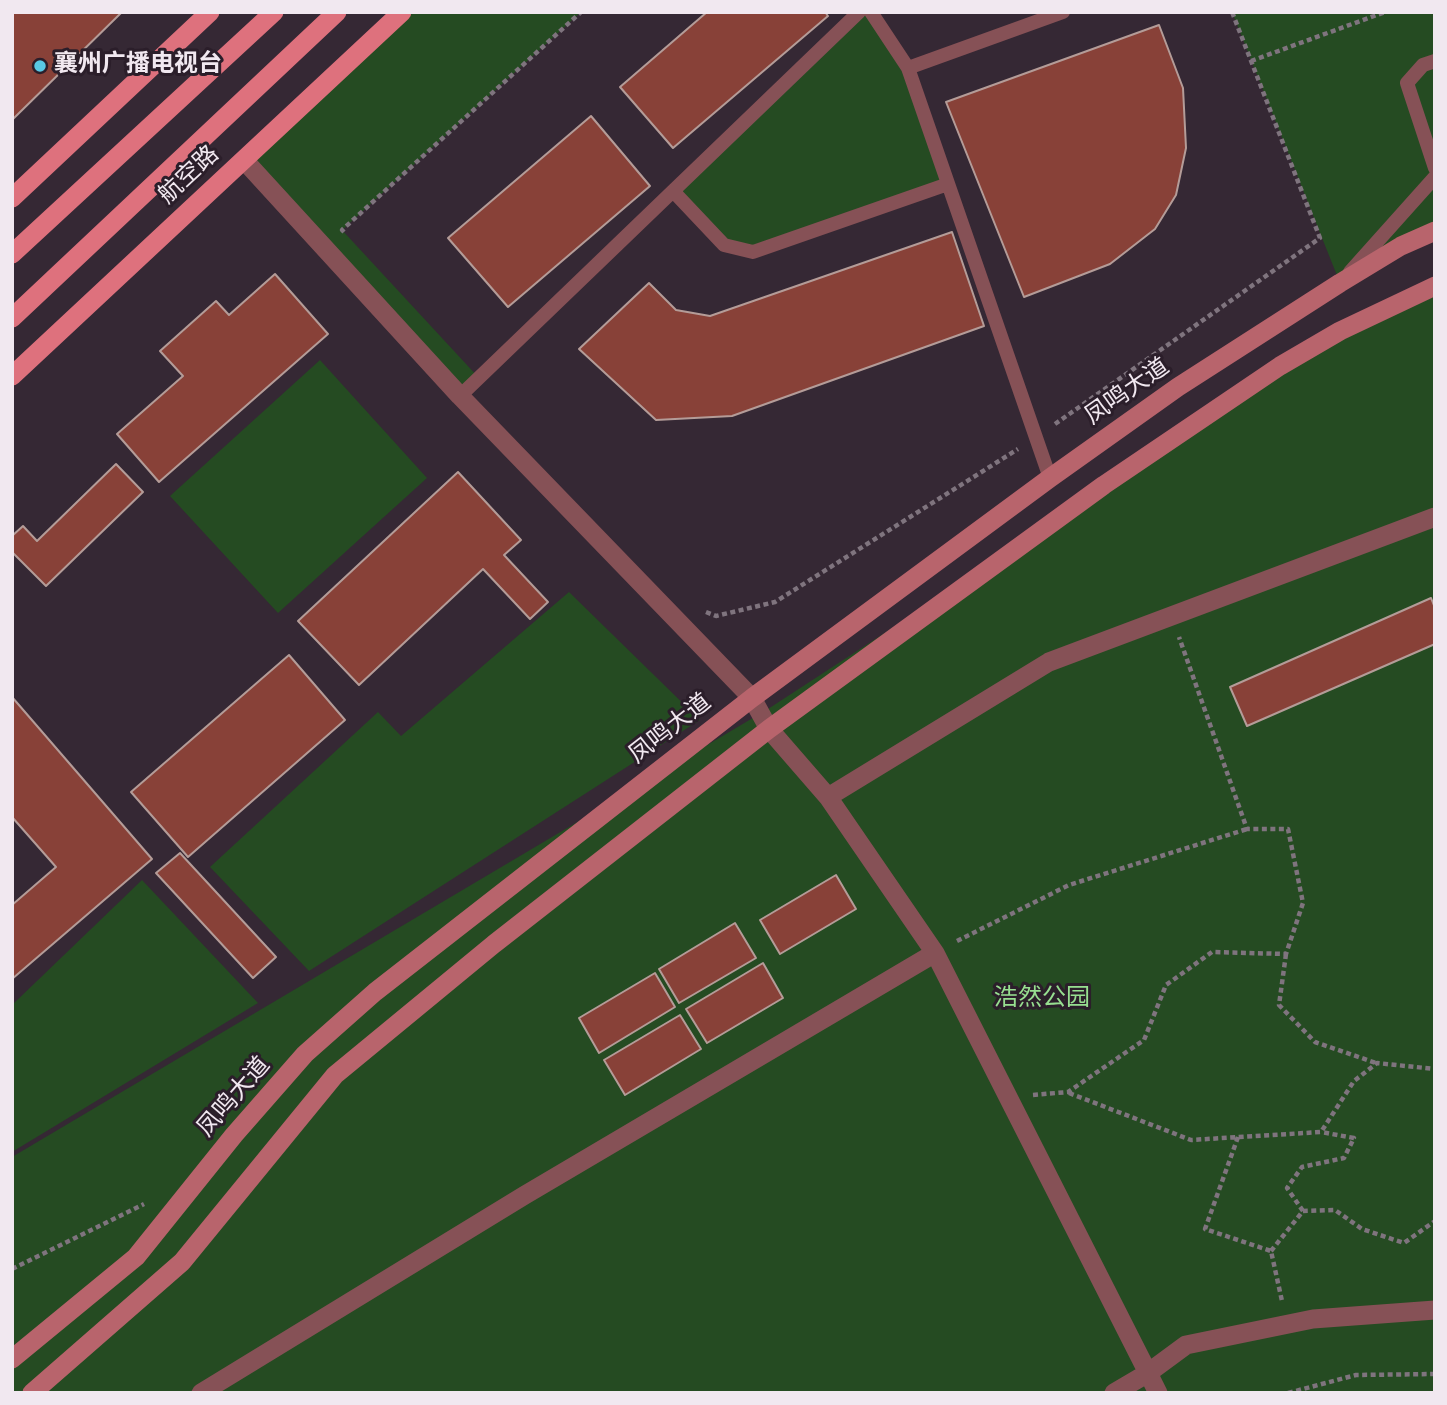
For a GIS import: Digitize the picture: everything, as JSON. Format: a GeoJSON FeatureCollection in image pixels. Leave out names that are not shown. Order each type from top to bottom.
{"type":"FeatureCollection","features":[{"type":"Feature","properties":{"kind":"main road"},"geometry":{"type":"LineString","coordinates":[[12,198],[210,12]]}},
{"type":"Feature","properties":{"kind":"main road"},"geometry":{"type":"LineString","coordinates":[[12,254],[274,12]]}},
{"type":"Feature","properties":{"kind":"main road","name":"航空路"},"geometry":{"type":"LineString","coordinates":[[12,318],[337,12]]}},
{"type":"Feature","properties":{"kind":"main road","name":"航空路"},"geometry":{"type":"LineString","coordinates":[[12,376],[402,12]]}},
{"type":"Feature","properties":{"kind":"main road","name":"凤鸣大道"},"geometry":{"type":"LineString","coordinates":[[12,1359],[136,1257],[234,1135],[305,1054],[375,992],[752,698],[1050,478],[1178,387],[1340,283],[1401,246],[1435,231]]}},
{"type":"Feature","properties":{"kind":"main road"},"geometry":{"type":"LineString","coordinates":[[32,1393],[182,1262],[335,1075],[494,943],[769,729],[1104,485],[1258,381],[1340,331],[1435,286]]}},
{"type":"Feature","properties":{"kind":"street"},"geometry":{"type":"LineString","coordinates":[[244,160],[460,396],[752,698],[769,729],[828,797],[935,953],[1158,1393]]}},
{"type":"Feature","properties":{"kind":"street"},"geometry":{"type":"LineString","coordinates":[[828,797],[1049,662],[1435,517]]}},
{"type":"Feature","properties":{"kind":"street"},"geometry":{"type":"LineString","coordinates":[[201,1393],[536,1188],[935,953]]}},
{"type":"Feature","properties":{"kind":"street"},"geometry":{"type":"LineString","coordinates":[[1114,1393],[1148,1373],[1186,1345],[1313,1319],[1435,1310]]}},
{"type":"Feature","properties":{"kind":"lane"},"geometry":{"type":"LineString","coordinates":[[460,396],[859,12]]}},
{"type":"Feature","properties":{"kind":"lane"},"geometry":{"type":"LineString","coordinates":[[871,12],[908,68],[1050,478]]}},
{"type":"Feature","properties":{"kind":"lane"},"geometry":{"type":"LineString","coordinates":[[908,68],[1063,12]]}},
{"type":"Feature","properties":{"kind":"lane"},"geometry":{"type":"LineString","coordinates":[[1340,283],[1435,169],[1406,83],[1423,65],[1435,61]]}},
{"type":"Feature","properties":{"kind":"lane"},"geometry":{"type":"LineString","coordinates":[[673,191],[724,245],[753,251],[948,184]]}},
{"type":"Feature","properties":{"kind":"path"},"geometry":{"type":"LineString","coordinates":[[351,240],[342,230],[581,12]]}},
{"type":"Feature","properties":{"kind":"path"},"geometry":{"type":"LineString","coordinates":[[697,608],[716,616],[775,602],[1036,438],[1320,237],[1232,12]]}},
{"type":"Feature","properties":{"kind":"path"},"geometry":{"type":"LineString","coordinates":[[1251,61],[1385,12]]}},
{"type":"Feature","properties":{"kind":"path"},"geometry":{"type":"LineString","coordinates":[[1172,617],[1247,829]]}},
{"type":"Feature","properties":{"kind":"path"},"geometry":{"type":"LineString","coordinates":[[935,953],[1069,885],[1247,829],[1288,829],[1303,903],[1286,954],[1279,1005],[1315,1042],[1377,1063],[1435,1069]]}},
{"type":"Feature","properties":{"kind":"path"},"geometry":{"type":"LineString","coordinates":[[1068,1093],[1144,1040],[1166,985],[1212,951],[1286,954]]}},
{"type":"Feature","properties":{"kind":"path"},"geometry":{"type":"LineString","coordinates":[[1321,1132],[1354,1082],[1377,1063]]}},
{"type":"Feature","properties":{"kind":"path"},"geometry":{"type":"LineString","coordinates":[[1008,1097],[1068,1093],[1191,1140],[1321,1132],[1354,1138],[1344,1158],[1302,1167],[1287,1188],[1303,1211]]}},
{"type":"Feature","properties":{"kind":"path"},"geometry":{"type":"LineString","coordinates":[[1238,1137],[1205,1229],[1271,1251]]}},
{"type":"Feature","properties":{"kind":"path"},"geometry":{"type":"LineString","coordinates":[[12,1269],[154,1199]]}},
{"type":"Feature","properties":{"kind":"path"},"geometry":{"type":"LineString","coordinates":[[1271,1251],[1303,1211],[1335,1210],[1363,1229],[1404,1243],[1435,1221]]}},
{"type":"Feature","properties":{"kind":"path"},"geometry":{"type":"LineString","coordinates":[[1271,1251],[1287,1324]]}},
{"type":"Feature","properties":{"kind":"path"},"geometry":{"type":"LineString","coordinates":[[1290,1392],[1356,1375],[1435,1374]]}},
{"type":"Feature","properties":{"kind":"green space"},"geometry":{"type":"Polygon","coordinates":[[[402,12],[581,12],[342,230],[479,378],[460,396],[244,160],[402,12]]]}},
{"type":"Feature","properties":{"kind":"green space"},"geometry":{"type":"Polygon","coordinates":[[[859,12],[871,12],[908,68],[948,184],[753,252],[724,245],[673,191],[859,12]]]}},
{"type":"Feature","properties":{"kind":"green space"},"geometry":{"type":"Polygon","coordinates":[[[1232,12],[1435,12],[1435,231],[1340,283],[1232,12]]]}},
{"type":"Feature","properties":{"kind":"green space","name":"浩然公园"},"geometry":{"type":"Polygon","coordinates":[[[1435,287],[1435,1393],[12,1393],[12,1157],[768,709],[1328,344],[1435,287]]]}},
{"type":"Feature","properties":{"kind":"green space"},"geometry":{"type":"Polygon","coordinates":[[[320,360],[427,478],[278,613],[170,496],[320,360]]]}},
{"type":"Feature","properties":{"kind":"green space"},"geometry":{"type":"Polygon","coordinates":[[[569,592],[700,720],[309,971],[210,867],[378,712],[401,736],[569,592]]]}},
{"type":"Feature","properties":{"kind":"green space"},"geometry":{"type":"Polygon","coordinates":[[[142,880],[258,1003],[12,1152],[12,1005],[142,880]]]}},
{"type":"Feature","properties":{"kind":"building","name":"襄州广播电视台"},"geometry":{"type":"Polygon","coordinates":[[[12,12],[122,12],[12,120],[12,12]]]}},
{"type":"Feature","properties":{"kind":"building"},"geometry":{"type":"Polygon","coordinates":[[[707,12],[825,12],[828,16],[673,148],[620,87],[707,12]]]}},
{"type":"Feature","properties":{"kind":"building"},"geometry":{"type":"Polygon","coordinates":[[[1159,25],[1183,88],[1186,148],[1176,195],[1155,229],[1110,264],[1024,297],[946,102],[1159,25]]]}},
{"type":"Feature","properties":{"kind":"building"},"geometry":{"type":"Polygon","coordinates":[[[591,116],[650,186],[508,307],[448,238],[591,116]]]}},
{"type":"Feature","properties":{"kind":"building"},"geometry":{"type":"Polygon","coordinates":[[[952,232],[984,326],[732,416],[656,420],[579,349],[649,283],[676,310],[710,316],[952,232]]]}},
{"type":"Feature","properties":{"kind":"building"},"geometry":{"type":"Polygon","coordinates":[[[275,274],[328,334],[159,482],[117,434],[183,376],[160,351],[216,301],[229,315],[275,274]]]}},
{"type":"Feature","properties":{"kind":"building"},"geometry":{"type":"Polygon","coordinates":[[[116,464],[143,492],[46,586],[12,552],[12,536],[23,526],[37,541],[116,464]]]}},
{"type":"Feature","properties":{"kind":"building"},"geometry":{"type":"Polygon","coordinates":[[[458,472],[521,540],[504,555],[548,602],[530,619],[483,569],[359,685],[298,621],[458,472]]]}},
{"type":"Feature","properties":{"kind":"building"},"geometry":{"type":"Polygon","coordinates":[[[1431,598],[1435,608],[1435,644],[1247,726],[1230,687],[1431,598]]]}},
{"type":"Feature","properties":{"kind":"building"},"geometry":{"type":"Polygon","coordinates":[[[289,655],[345,720],[188,857],[131,792],[289,655]]]}},
{"type":"Feature","properties":{"kind":"building"},"geometry":{"type":"Polygon","coordinates":[[[12,697],[152,859],[12,979],[12,905],[56,867],[12,817],[12,697]]]}},
{"type":"Feature","properties":{"kind":"building"},"geometry":{"type":"Polygon","coordinates":[[[180,853],[276,957],[253,978],[156,873],[180,853]]]}},
{"type":"Feature","properties":{"kind":"building"},"geometry":{"type":"Polygon","coordinates":[[[836,875],[856,909],[780,954],[760,920],[836,875]]]}},
{"type":"Feature","properties":{"kind":"building"},"geometry":{"type":"Polygon","coordinates":[[[735,923],[756,958],[679,1003],[659,969],[735,923]]]}},
{"type":"Feature","properties":{"kind":"building"},"geometry":{"type":"Polygon","coordinates":[[[763,963],[783,998],[707,1043],[686,1009],[763,963]]]}},
{"type":"Feature","properties":{"kind":"building"},"geometry":{"type":"Polygon","coordinates":[[[655,973],[675,1007],[599,1053],[579,1018],[655,973]]]}},
{"type":"Feature","properties":{"kind":"building"},"geometry":{"type":"Polygon","coordinates":[[[680,1015],[701,1049],[625,1095],[604,1060],[680,1015]]]}},
{"type":"Feature","properties":{"kind":"place","name":"襄州广播电视台"},"geometry":{"type":"Point","coordinates":[40,66]}}]}
